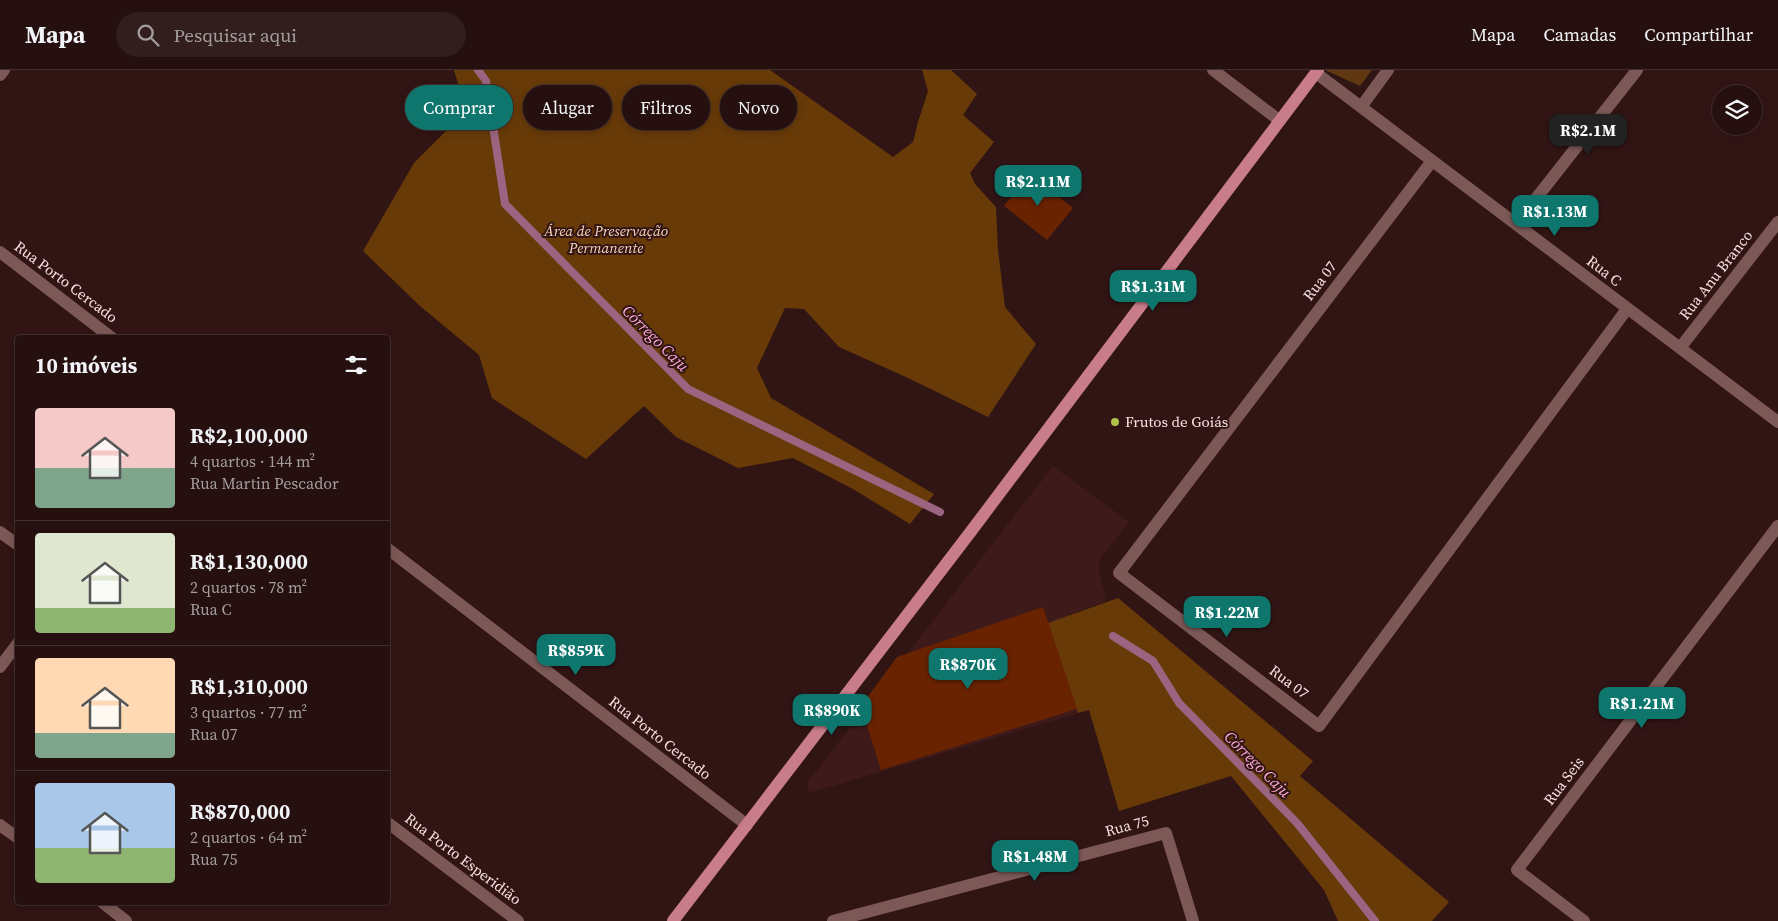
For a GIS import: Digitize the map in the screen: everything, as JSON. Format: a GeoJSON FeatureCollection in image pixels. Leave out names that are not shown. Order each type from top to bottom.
{"type":"FeatureCollection","features":[{"type":"Feature","properties":{"kind":"main road"},"geometry":{"type":"LineString","coordinates":[[673,921],[969,534],[1317,71]]}},
{"type":"Feature","properties":{"kind":"street"},"geometry":{"type":"LineString","coordinates":[[0,75],[4,70]]}},
{"type":"Feature","properties":{"kind":"street"},"geometry":{"type":"LineString","coordinates":[[1213,70],[1279,120]]}},
{"type":"Feature","properties":{"kind":"street"},"geometry":{"type":"LineString","coordinates":[[1361,107],[1388,70]]}},
{"type":"Feature","properties":{"kind":"street"},"geometry":{"type":"LineString","coordinates":[[1516,224],[1637,70]]}},
{"type":"Feature","properties":{"kind":"street","name":"Rua C"},"geometry":{"type":"LineString","coordinates":[[1317,71],[1361,107],[1778,422]]}},
{"type":"Feature","properties":{"kind":"street","name":"Rua 07"},"geometry":{"type":"LineString","coordinates":[[1432,161],[1119,573],[1319,726],[1627,309]]}},
{"type":"Feature","properties":{"kind":"street","name":"Rua Anu Branco"},"geometry":{"type":"LineString","coordinates":[[1680,348],[1778,222]]}},
{"type":"Feature","properties":{"kind":"street","name":"Rua Porto Cercado"},"geometry":{"type":"LineString","coordinates":[[0,252],[108,335]]}},
{"type":"Feature","properties":{"kind":"street","name":"Rua Seis"},"geometry":{"type":"LineString","coordinates":[[1584,921],[1517,870],[1778,526]]}},
{"type":"Feature","properties":{"kind":"street"},"geometry":{"type":"LineString","coordinates":[[0,532],[15,543]]}},
{"type":"Feature","properties":{"kind":"street","name":"Rua Porto Cercado"},"geometry":{"type":"LineString","coordinates":[[390,550],[747,825]]}},
{"type":"Feature","properties":{"kind":"street"},"geometry":{"type":"LineString","coordinates":[[0,667],[15,648]]}},
{"type":"Feature","properties":{"kind":"street"},"geometry":{"type":"LineString","coordinates":[[0,825],[15,836]]}},
{"type":"Feature","properties":{"kind":"street","name":"Rua Porto Esperidião"},"geometry":{"type":"LineString","coordinates":[[390,825],[518,921]]}},
{"type":"Feature","properties":{"kind":"street","name":"Rua 75"},"geometry":{"type":"LineString","coordinates":[[833,921],[1166,833],[1193,921]]}},
{"type":"Feature","properties":{"kind":"street"},"geometry":{"type":"LineString","coordinates":[[106,905],[126,921]]}},
{"type":"Feature","properties":{"kind":"shaded area"},"geometry":{"type":"Polygon","coordinates":[[[1325,70],[1372,70],[1360,86],[1325,70]]]}},
{"type":"Feature","properties":{"kind":"shaded area"},"geometry":{"type":"Polygon","coordinates":[[[1053,466],[1129,522],[1100,559],[1099,571],[1106,601],[1069,615],[1099,707],[809,793],[807,783],[1053,466]]]}},
{"type":"Feature","properties":{"kind":"green space","name":"Área de Preservação Permanente"},"geometry":{"type":"Polygon","coordinates":[[[454,70],[770,70],[791,85],[720,85],[720,130],[797,130],[797,89],[893,157],[913,142],[928,91],[922,70],[951,70],[977,94],[963,115],[994,142],[970,173],[975,184],[996,207],[998,250],[1005,307],[1036,344],[988,417],[839,347],[804,309],[785,308],[757,368],[771,398],[934,494],[910,524],[853,489],[793,458],[738,468],[676,437],[644,406],[586,459],[492,398],[479,355],[420,306],[363,251],[414,163],[447,130],[513,130],[513,85],[458,85],[454,70]]]}},
{"type":"Feature","properties":{"kind":"green space"},"geometry":{"type":"Polygon","coordinates":[[[1118,598],[1313,761],[1300,776],[1449,902],[1432,921],[1338,921],[1324,890],[1231,776],[1119,811],[1089,710],[1078,713],[1048,623],[1118,598]]]}},
{"type":"Feature","properties":{"kind":"building"},"geometry":{"type":"Polygon","coordinates":[[[1029,174],[1073,208],[1047,240],[1004,206],[1029,174]]]}},
{"type":"Feature","properties":{"kind":"building"},"geometry":{"type":"Polygon","coordinates":[[[1043,607],[1077,709],[881,770],[861,706],[897,657],[1043,607]]]}},
{"type":"Feature","properties":{"kind":"waterway","name":"Córrego Caju"},"geometry":{"type":"LineString","coordinates":[[478,70],[486,81],[505,204],[688,389],[940,512]]}},
{"type":"Feature","properties":{"kind":"waterway","name":"Córrego Caju"},"geometry":{"type":"LineString","coordinates":[[1113,636],[1153,661],[1179,703],[1297,823],[1375,921]]}},
{"type":"Feature","properties":{"kind":"place","name":"Frutos de Goiás"},"geometry":{"type":"Point","coordinates":[1115,422]}}]}
